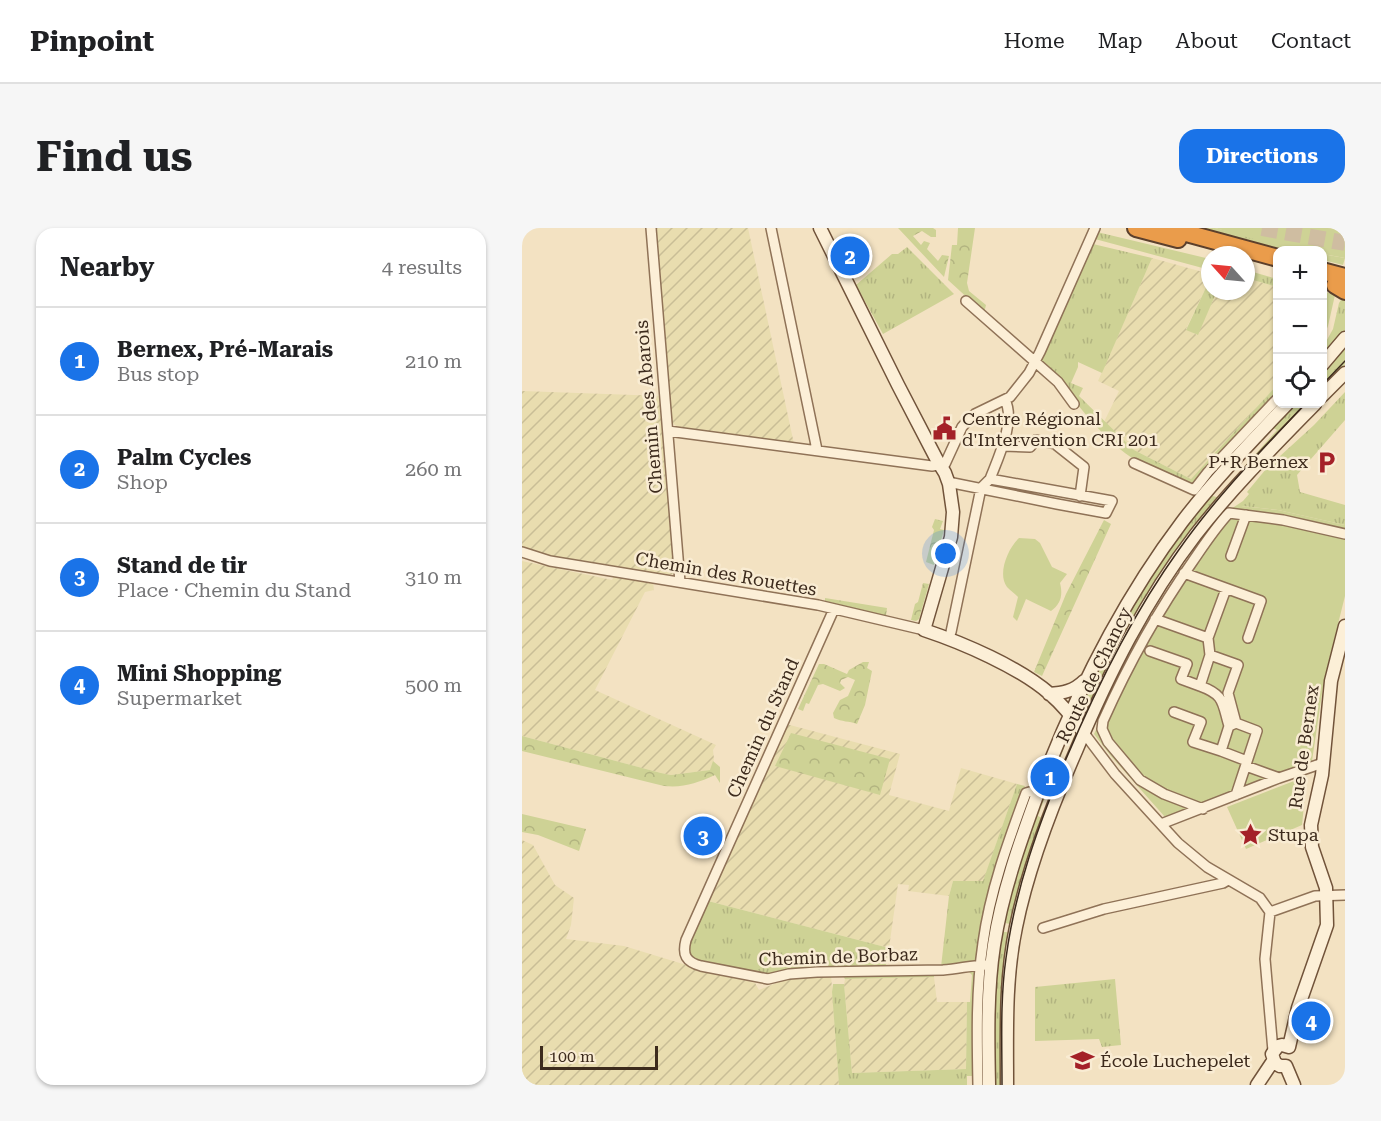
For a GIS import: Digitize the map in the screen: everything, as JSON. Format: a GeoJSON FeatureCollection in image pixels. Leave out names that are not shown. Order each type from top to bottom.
{"type":"FeatureCollection","features":[{"type":"Feature","properties":{"kind":"highway"},"geometry":{"type":"LineString","coordinates":[[1136,228],[1201,246]]}},
{"type":"Feature","properties":{"kind":"highway"},"geometry":{"type":"LineString","coordinates":[[1168,228],[1273,257]]}},
{"type":"Feature","properties":{"kind":"highway"},"geometry":{"type":"LineString","coordinates":[[1255,262],[1273,267]]}},
{"type":"Feature","properties":{"kind":"highway"},"geometry":{"type":"LineString","coordinates":[[1327,274],[1339,284]]}},
{"type":"Feature","properties":{"kind":"main road"},"geometry":{"type":"LineString","coordinates":[[820,228],[949,484],[953,512],[951,537],[924,630],[949,639],[1010,668],[1049,694],[1084,733]]}},
{"type":"Feature","properties":{"kind":"main road"},"geometry":{"type":"LineString","coordinates":[[1327,360],[1345,338]]}},
{"type":"Feature","properties":{"kind":"main road"},"geometry":{"type":"LineString","coordinates":[[1327,392],[1345,373]]}},
{"type":"Feature","properties":{"kind":"main road","name":"Route de Chancy"},"geometry":{"type":"LineString","coordinates":[[989,1085],[986,965],[1016,855],[1044,776],[1070,716],[1088,676],[1126,606],[1177,530],[1217,479],[1283,408]]}},
{"type":"Feature","properties":{"kind":"main road","name":"Route de Chancy"},"geometry":{"type":"LineString","coordinates":[[1007,1085],[1008,1001],[1016,928],[1038,848],[1062,782],[1084,733],[1122,651],[1179,558],[1231,492],[1311,408]]}},
{"type":"Feature","properties":{"kind":"main road","name":"Rue de Bernex"},"geometry":{"type":"LineString","coordinates":[[1289,1047],[1298,1008],[1328,919],[1327,895],[1311,841],[1312,818],[1323,763],[1329,694],[1342,649],[1345,626]]}},
{"type":"Feature","properties":{"kind":"main road"},"geometry":{"type":"LineString","coordinates":[[1049,694],[1068,692],[1079,687],[1088,676]]}},
{"type":"Feature","properties":{"kind":"main road"},"geometry":{"type":"LineString","coordinates":[[1257,1085],[1273,1056],[1280,1046],[1289,1047],[1293,1059],[1286,1066],[1280,1066],[1273,1056]]}},
{"type":"Feature","properties":{"kind":"main road"},"geometry":{"type":"LineString","coordinates":[[1286,1066],[1294,1085]]}},
{"type":"Feature","properties":{"kind":"street","name":"Chemin des Abarois"},"geometry":{"type":"LineString","coordinates":[[651,228],[680,582]]}},
{"type":"Feature","properties":{"kind":"street"},"geometry":{"type":"LineString","coordinates":[[771,228],[818,450]]}},
{"type":"Feature","properties":{"kind":"street"},"geometry":{"type":"LineString","coordinates":[[668,431],[941,466],[947,462],[962,427],[969,419],[1016,392],[1035,363],[1095,228]]}},
{"type":"Feature","properties":{"kind":"street"},"geometry":{"type":"LineString","coordinates":[[966,301],[1058,382],[1074,404]]}},
{"type":"Feature","properties":{"kind":"street"},"geometry":{"type":"LineString","coordinates":[[951,632],[981,488],[990,479],[1003,446],[1009,412],[1005,400]]}},
{"type":"Feature","properties":{"kind":"street"},"geometry":{"type":"LineString","coordinates":[[1134,463],[1194,490],[1273,403]]}},
{"type":"Feature","properties":{"kind":"street"},"geometry":{"type":"LineString","coordinates":[[1003,446],[1030,447],[1036,440],[1055,444],[1084,467],[1080,496]]}},
{"type":"Feature","properties":{"kind":"street"},"geometry":{"type":"LineString","coordinates":[[949,484],[981,488],[1106,513],[1112,501],[990,479]]}},
{"type":"Feature","properties":{"kind":"street"},"geometry":{"type":"LineString","coordinates":[[1203,809],[1164,794],[1140,780],[1113,748],[1102,729],[1125,673],[1184,573],[1211,534],[1229,513],[1283,520],[1343,533]]}},
{"type":"Feature","properties":{"kind":"street"},"geometry":{"type":"LineString","coordinates":[[1231,556],[1246,514]]}},
{"type":"Feature","properties":{"kind":"street","name":"Chemin des Rouettes"},"geometry":{"type":"LineString","coordinates":[[522,552],[550,561],[834,609],[924,630]]}},
{"type":"Feature","properties":{"kind":"street"},"geometry":{"type":"LineString","coordinates":[[1184,573],[1261,601],[1248,639]]}},
{"type":"Feature","properties":{"kind":"street"},"geometry":{"type":"LineString","coordinates":[[1200,686],[1210,656],[1208,638],[1226,589]]}},
{"type":"Feature","properties":{"kind":"street","name":"Chemin du Stand"},"geometry":{"type":"LineString","coordinates":[[688,960],[684,951],[686,940],[834,609]]}},
{"type":"Feature","properties":{"kind":"street"},"geometry":{"type":"LineString","coordinates":[[1155,619],[1208,638]]}},
{"type":"Feature","properties":{"kind":"street"},"geometry":{"type":"LineString","coordinates":[[1150,651],[1186,664],[1181,679],[1216,692],[1233,725]]}},
{"type":"Feature","properties":{"kind":"street"},"geometry":{"type":"LineString","coordinates":[[1210,656],[1238,665],[1228,693],[1233,725],[1221,751]]}},
{"type":"Feature","properties":{"kind":"street"},"geometry":{"type":"LineString","coordinates":[[1174,712],[1201,722],[1193,742],[1221,751],[1279,778]]}},
{"type":"Feature","properties":{"kind":"street"},"geometry":{"type":"LineString","coordinates":[[1233,725],[1257,731],[1236,795]]}},
{"type":"Feature","properties":{"kind":"street"},"geometry":{"type":"LineString","coordinates":[[1084,733],[1105,762],[1189,853],[1214,872],[1260,898],[1270,912],[1265,948],[1273,1056]]}},
{"type":"Feature","properties":{"kind":"street"},"geometry":{"type":"LineString","coordinates":[[1161,824],[1323,763]]}},
{"type":"Feature","properties":{"kind":"street"},"geometry":{"type":"LineString","coordinates":[[978,1085],[978,1002],[986,965],[987,922],[1000,868],[1026,793],[1033,791]]}},
{"type":"Feature","properties":{"kind":"street"},"geometry":{"type":"LineString","coordinates":[[1203,888],[1214,872]]}},
{"type":"Feature","properties":{"kind":"street"},"geometry":{"type":"LineString","coordinates":[[1043,928],[1104,909],[1203,888],[1228,880]]}},
{"type":"Feature","properties":{"kind":"street"},"geometry":{"type":"LineString","coordinates":[[1270,912],[1315,896],[1345,895]]}},
{"type":"Feature","properties":{"kind":"street","name":"Chemin de Borbaz"},"geometry":{"type":"LineString","coordinates":[[688,960],[693,964],[713,969],[768,979],[789,974],[817,972],[943,970],[986,965]]}},
{"type":"Feature","properties":{"kind":"shaded area"},"geometry":{"type":"Polygon","coordinates":[[[654,228],[748,228],[794,444],[678,427],[672,423],[654,228]]]}},
{"type":"Feature","properties":{"kind":"shaded area"},"geometry":{"type":"Polygon","coordinates":[[[1152,258],[1201,272],[1201,298],[1186,329],[1197,335],[1213,300],[1255,300],[1255,281],[1273,286],[1273,389],[1191,479],[1134,450],[1104,422],[1119,391],[1098,381],[1152,258]]]}},
{"type":"Feature","properties":{"kind":"shaded area"},"geometry":{"type":"Polygon","coordinates":[[[522,391],[662,396],[677,572],[675,574],[666,575],[544,557],[522,548],[522,391]]]}},
{"type":"Feature","properties":{"kind":"shaded area"},"geometry":{"type":"Polygon","coordinates":[[[522,561],[612,580],[614,576],[653,582],[654,590],[645,592],[595,690],[716,745],[713,750],[714,759],[711,770],[671,775],[522,736],[522,561]]]}},
{"type":"Feature","properties":{"kind":"shaded area"},"geometry":{"type":"Polygon","coordinates":[[[786,724],[900,754],[889,795],[949,811],[961,768],[1017,784],[983,882],[953,881],[949,896],[908,891],[909,885],[898,884],[889,948],[708,901],[786,724]]]}},
{"type":"Feature","properties":{"kind":"shaded area"},"geometry":{"type":"Polygon","coordinates":[[[522,840],[533,845],[555,885],[574,898],[571,925],[566,939],[624,946],[755,983],[759,990],[786,979],[831,975],[839,1085],[522,1085],[522,840]]]}},
{"type":"Feature","properties":{"kind":"shaded area"},"geometry":{"type":"Polygon","coordinates":[[[934,977],[937,1002],[967,1002],[966,1069],[852,1073],[845,979],[934,977]]]}},
{"type":"Feature","properties":{"kind":"green space"},"geometry":{"type":"Polygon","coordinates":[[[898,228],[933,228],[936,230],[936,237],[931,237],[922,231],[913,236],[921,245],[924,241],[930,243],[927,249],[938,261],[942,255],[949,256],[944,277],[898,228]]]}},
{"type":"Feature","properties":{"kind":"green space"},"geometry":{"type":"Polygon","coordinates":[[[958,228],[975,228],[967,283],[969,291],[986,305],[984,313],[948,280],[952,245],[957,245],[958,228]]]}},
{"type":"Feature","properties":{"kind":"green space"},"geometry":{"type":"Polygon","coordinates":[[[1201,228],[1215,228],[1289,246],[1273,247],[1201,228]]]}},
{"type":"Feature","properties":{"kind":"green space"},"geometry":{"type":"Polygon","coordinates":[[[1215,228],[1345,228],[1345,258],[1327,255],[1327,246],[1282,246],[1215,228]]]}},
{"type":"Feature","properties":{"kind":"green space"},"geometry":{"type":"Polygon","coordinates":[[[1097,232],[1201,257],[1201,268],[1095,239],[1097,232]]]}},
{"type":"Feature","properties":{"kind":"green space"},"geometry":{"type":"Polygon","coordinates":[[[1093,244],[1152,258],[1102,373],[1078,362],[1071,383],[1083,388],[1079,396],[1134,450],[1191,479],[1273,389],[1273,396],[1190,488],[1146,466],[1119,448],[1096,426],[1042,363],[1042,355],[1093,244]]]}},
{"type":"Feature","properties":{"kind":"green space"},"geometry":{"type":"Polygon","coordinates":[[[907,247],[954,294],[883,334],[856,285],[892,254],[898,254],[907,247]]]}},
{"type":"Feature","properties":{"kind":"green space"},"geometry":{"type":"Polygon","coordinates":[[[1327,255],[1345,258],[1343,265],[1327,261],[1327,255]]]}},
{"type":"Feature","properties":{"kind":"green space"},"geometry":{"type":"Polygon","coordinates":[[[1255,273],[1273,278],[1273,286],[1255,281],[1255,273]]]}},
{"type":"Feature","properties":{"kind":"green space"},"geometry":{"type":"Polygon","coordinates":[[[1327,292],[1335,295],[1327,328],[1327,292]]]}},
{"type":"Feature","properties":{"kind":"green space"},"geometry":{"type":"Polygon","coordinates":[[[1343,297],[1345,299],[1345,330],[1327,354],[1327,340],[1333,329],[1339,303],[1343,297]]]}},
{"type":"Feature","properties":{"kind":"green space"},"geometry":{"type":"Polygon","coordinates":[[[1201,298],[1201,300],[1213,300],[1198,335],[1186,330],[1201,298]]]}},
{"type":"Feature","properties":{"kind":"green space"},"geometry":{"type":"Polygon","coordinates":[[[1345,345],[1345,364],[1327,384],[1327,365],[1345,345]]]}},
{"type":"Feature","properties":{"kind":"green space"},"geometry":{"type":"Polygon","coordinates":[[[1345,392],[1345,420],[1297,475],[1300,492],[1345,505],[1345,525],[1278,510],[1242,506],[1240,510],[1231,509],[1243,501],[1249,494],[1247,492],[1266,469],[1314,425],[1345,392]]]}},
{"type":"Feature","properties":{"kind":"green space"},"geometry":{"type":"Polygon","coordinates":[[[1288,408],[1303,408],[1230,487],[1228,485],[1277,430],[1273,428],[1224,482],[1222,480],[1288,408]]]}},
{"type":"Feature","properties":{"kind":"green space"},"geometry":{"type":"Polygon","coordinates":[[[1208,495],[1221,498],[1091,705],[1081,700],[1140,590],[1208,495]]]}},
{"type":"Feature","properties":{"kind":"green space"},"geometry":{"type":"Polygon","coordinates":[[[1241,506],[1278,510],[1345,525],[1345,596],[1324,680],[1312,761],[1165,817],[1094,734],[1110,701],[1206,537],[1229,508],[1240,510],[1241,506]]]}},
{"type":"Feature","properties":{"kind":"green space"},"geometry":{"type":"Polygon","coordinates":[[[935,519],[943,521],[940,529],[944,530],[934,565],[926,562],[935,519]]]}},
{"type":"Feature","properties":{"kind":"green space"},"geometry":{"type":"Polygon","coordinates":[[[1104,520],[1111,524],[1042,676],[1034,672],[1066,594],[1104,520]]]}},
{"type":"Feature","properties":{"kind":"green space"},"geometry":{"type":"Polygon","coordinates":[[[1019,538],[1035,539],[1040,543],[1052,567],[1067,574],[1060,583],[1060,599],[1051,611],[1026,599],[1017,621],[1013,617],[1018,597],[1007,587],[1003,575],[1008,554],[1019,538]]]}},
{"type":"Feature","properties":{"kind":"green space"},"geometry":{"type":"Polygon","coordinates":[[[923,583],[929,584],[919,619],[911,620],[915,604],[918,602],[923,583]]]}},
{"type":"Feature","properties":{"kind":"green space"},"geometry":{"type":"Polygon","coordinates":[[[825,598],[887,608],[886,616],[825,601],[825,598]]]}},
{"type":"Feature","properties":{"kind":"green space"},"geometry":{"type":"Polygon","coordinates":[[[863,662],[869,662],[867,668],[872,671],[865,705],[857,724],[834,718],[833,713],[840,700],[848,696],[855,680],[848,677],[841,680],[840,683],[845,688],[840,691],[823,684],[818,685],[809,704],[806,703],[803,711],[798,709],[819,664],[847,674],[849,670],[863,662]]]}},
{"type":"Feature","properties":{"kind":"green space"},"geometry":{"type":"Polygon","coordinates":[[[791,733],[890,759],[880,795],[775,766],[791,733]]]}},
{"type":"Feature","properties":{"kind":"green space"},"geometry":{"type":"Polygon","coordinates":[[[522,736],[671,775],[710,770],[713,761],[720,767],[720,783],[715,775],[690,784],[664,786],[522,751],[522,736]]]}},
{"type":"Feature","properties":{"kind":"green space"},"geometry":{"type":"Polygon","coordinates":[[[1061,746],[1064,748],[1038,816],[1044,819],[1013,925],[1002,922],[1012,881],[1061,746]]]}},
{"type":"Feature","properties":{"kind":"green space"},"geometry":{"type":"Polygon","coordinates":[[[1307,776],[1302,825],[1246,849],[1227,807],[1307,776]]]}},
{"type":"Feature","properties":{"kind":"green space"},"geometry":{"type":"Polygon","coordinates":[[[1017,784],[1025,786],[1013,812],[1015,814],[977,961],[971,964],[941,967],[949,896],[953,881],[983,881],[1017,784]]]}},
{"type":"Feature","properties":{"kind":"green space"},"geometry":{"type":"Polygon","coordinates":[[[522,814],[586,829],[579,851],[538,835],[522,832],[522,814]]]}},
{"type":"Feature","properties":{"kind":"green space"},"geometry":{"type":"Polygon","coordinates":[[[708,901],[889,948],[887,963],[884,967],[807,969],[761,974],[695,961],[689,955],[687,947],[708,901]]]}},
{"type":"Feature","properties":{"kind":"green space"},"geometry":{"type":"Polygon","coordinates":[[[1000,931],[1011,933],[1004,1085],[992,1085],[992,1017],[1000,931]]]}},
{"type":"Feature","properties":{"kind":"green space"},"geometry":{"type":"Polygon","coordinates":[[[977,967],[974,1076],[967,1076],[967,1085],[839,1085],[833,984],[844,984],[852,1073],[966,1069],[967,1002],[970,1002],[972,975],[967,970],[977,967]]]}},
{"type":"Feature","properties":{"kind":"green space"},"geometry":{"type":"Polygon","coordinates":[[[934,974],[934,977],[845,979],[842,975],[934,974]]]}},
{"type":"Feature","properties":{"kind":"green space"},"geometry":{"type":"Polygon","coordinates":[[[1115,979],[1121,1045],[1102,1047],[1099,1039],[1035,1041],[1035,987],[1115,979]]]}},
{"type":"Feature","properties":{"kind":"tunnel"},"geometry":{"type":"LineString","coordinates":[[1262,228],[1345,243]]}},
{"type":"Feature","properties":{"kind":"tram line"},"geometry":{"type":"LineString","coordinates":[[1327,380],[1345,361]]}},
{"type":"Feature","properties":{"kind":"tram line"},"geometry":{"type":"LineString","coordinates":[[1002,1085],[1003,990],[1015,907],[1038,832],[1078,732],[1103,678],[1161,575],[1192,531],[1223,494],[1301,408]]}},
{"type":"Feature","properties":{"kind":"place","name":"Palm Cycles"},"geometry":{"type":"Point","coordinates":[850,256]}},
{"type":"Feature","properties":{"kind":"place","name":"Centre Régional d'Intervention CRI 201"},"geometry":{"type":"Point","coordinates":[944,429]}},
{"type":"Feature","properties":{"kind":"place","name":"P+R Bernex"},"geometry":{"type":"Point","coordinates":[1326,462]}},
{"type":"Feature","properties":{"kind":"place","name":"Bernex, Pré-Marais"},"geometry":{"type":"Point","coordinates":[1050,777]}},
{"type":"Feature","properties":{"kind":"place","name":"Stupa"},"geometry":{"type":"Point","coordinates":[1250,835]}},
{"type":"Feature","properties":{"kind":"place","name":"Stand de tir"},"geometry":{"type":"Point","coordinates":[703,836]}},
{"type":"Feature","properties":{"kind":"place","name":"Mini Shopping"},"geometry":{"type":"Point","coordinates":[1311,1021]}},
{"type":"Feature","properties":{"kind":"place","name":"École Luchepelet"},"geometry":{"type":"Point","coordinates":[1082,1061]}}]}
